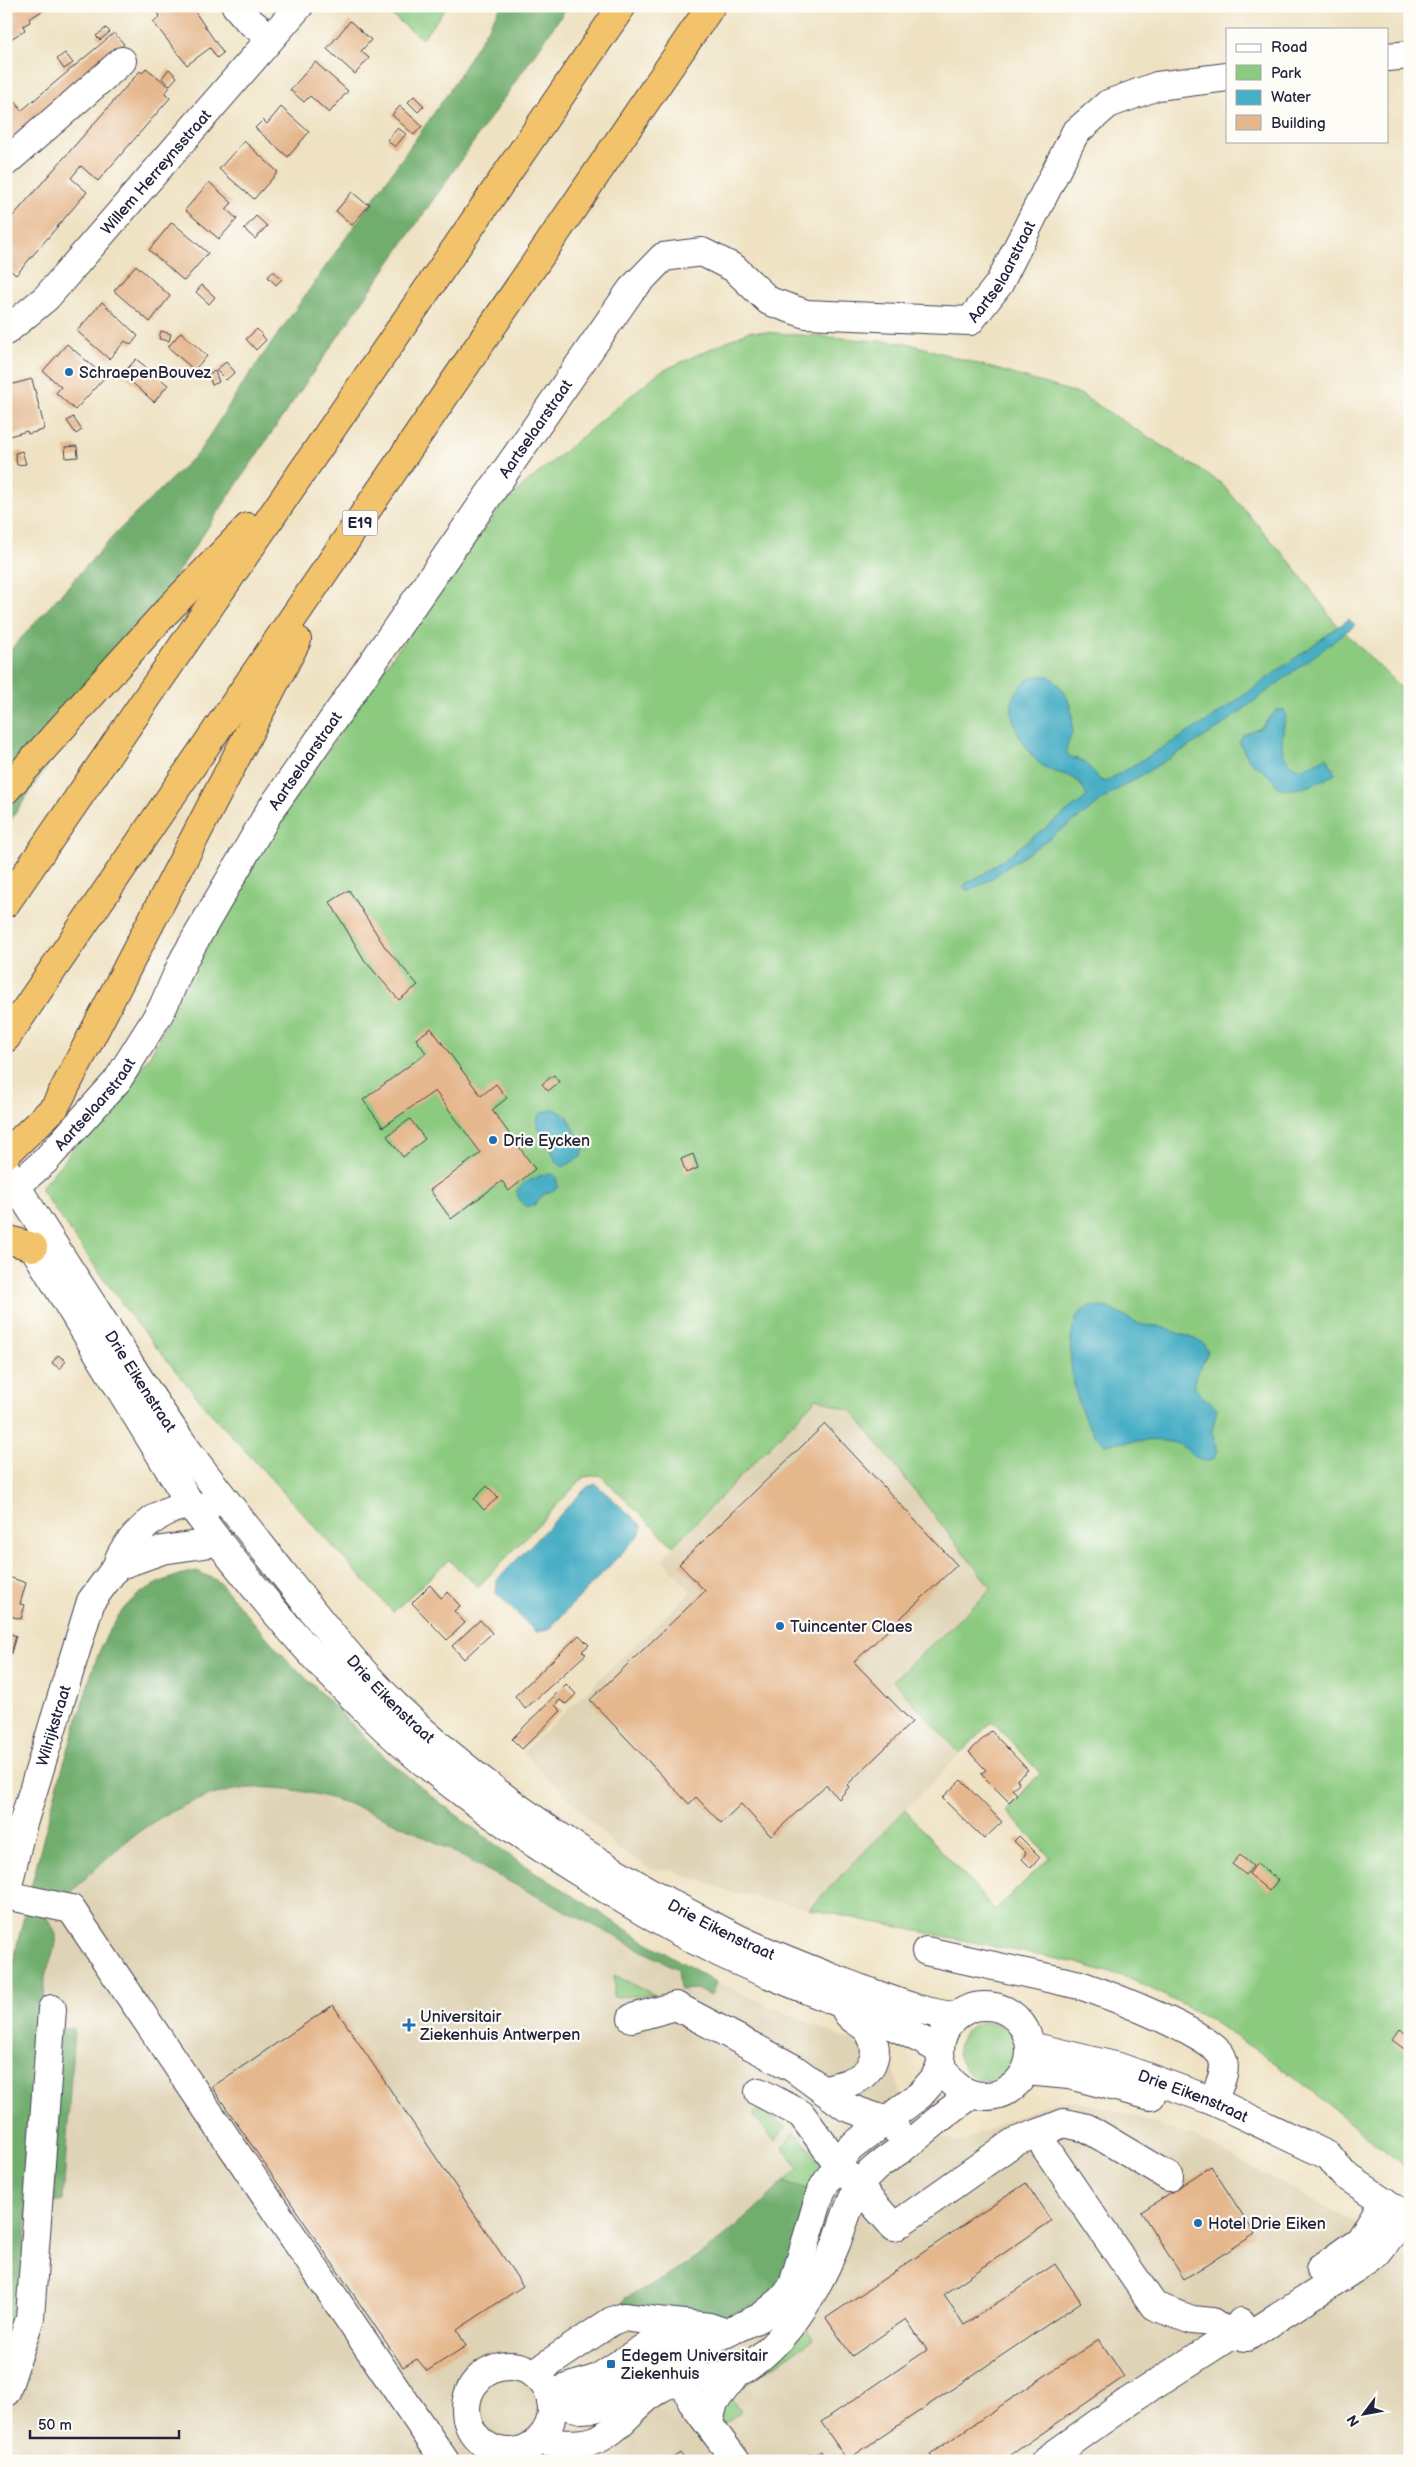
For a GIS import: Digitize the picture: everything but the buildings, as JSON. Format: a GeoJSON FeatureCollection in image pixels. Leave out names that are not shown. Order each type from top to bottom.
{"type":"FeatureCollection","features":[{"type":"Feature","properties":{"kind":"highway"},"geometry":{"type":"LineString","coordinates":[[6,903],[622,6]]}},
{"type":"Feature","properties":{"kind":"highway","name":"E19"},"geometry":{"type":"LineString","coordinates":[[6,1038],[711,6]]}},
{"type":"Feature","properties":{"kind":"highway"},"geometry":{"type":"LineString","coordinates":[[6,790],[165,613],[303,470]]}},
{"type":"Feature","properties":{"kind":"highway"},"geometry":{"type":"LineString","coordinates":[[6,1154],[55,1107],[352,534]]}},
{"type":"Feature","properties":{"kind":"highway"},"geometry":{"type":"LineString","coordinates":[[6,1239],[33,1248]]}},
{"type":"Feature","properties":{"kind":"street"},"geometry":{"type":"LineString","coordinates":[[236,6],[248,20],[271,38]]}},
{"type":"Feature","properties":{"kind":"street","name":"Willem Herreynsstraat"},"geometry":{"type":"LineString","coordinates":[[7,327],[46,298],[298,6]]}},
{"type":"Feature","properties":{"kind":"street"},"geometry":{"type":"LineString","coordinates":[[1388,58],[1410,55]]}},
{"type":"Feature","properties":{"kind":"street"},"geometry":{"type":"LineString","coordinates":[[6,162],[122,61]]}},
{"type":"Feature","properties":{"kind":"street","name":"Aartselaarstraat"},"geometry":{"type":"LineString","coordinates":[[9,1186],[45,1161],[117,1081],[162,1009],[184,958],[269,812],[631,290],[664,257],[702,252],[734,268],[769,301],[806,314],[970,322],[999,284],[1075,133],[1108,104],[1116,101],[1158,86],[1226,77]]}},
{"type":"Feature","properties":{"kind":"street","name":"Drie Eikenstraat"},"geometry":{"type":"LineString","coordinates":[[9,1186],[33,1248],[191,1504],[218,1542],[270,1607],[369,1714],[455,1787],[544,1838],[637,1883],[762,1950],[912,2008],[934,2014],[955,2016]]}},
{"type":"Feature","properties":{"kind":"street","name":"Drie Eikenstraat"},"geometry":{"type":"LineString","coordinates":[[9,1186],[160,1411],[338,1645],[398,1708],[544,1838],[660,1922],[719,1952],[843,2006],[904,2029],[941,2056]]}},
{"type":"Feature","properties":{"kind":"street","name":"Wilrijkstraat"},"geometry":{"type":"LineString","coordinates":[[6,1894],[21,1830],[92,1601],[117,1566],[119,1554],[149,1521],[160,1505],[166,1477],[158,1452]]}},
{"type":"Feature","properties":{"kind":"street"},"geometry":{"type":"LineString","coordinates":[[191,1504],[214,1512],[266,1571],[292,1586]]}},
{"type":"Feature","properties":{"kind":"street","name":"Wilrijkstraat"},"geometry":{"type":"LineString","coordinates":[[149,1521],[165,1511],[191,1504]]}},
{"type":"Feature","properties":{"kind":"street"},"geometry":{"type":"LineString","coordinates":[[117,1566],[162,1550],[218,1542]]}},
{"type":"Feature","properties":{"kind":"street"},"geometry":{"type":"LineString","coordinates":[[6,1894],[71,1909],[445,2461]]}},
{"type":"Feature","properties":{"kind":"street"},"geometry":{"type":"LineString","coordinates":[[926,1951],[1080,1985],[1206,2040],[1221,2055],[1224,2064],[1223,2074],[1213,2100]]}},
{"type":"Feature","properties":{"kind":"street"},"geometry":{"type":"LineString","coordinates":[[632,2018],[676,2006],[793,2068],[846,2107],[887,2121],[908,2145]]}},
{"type":"Feature","properties":{"kind":"street"},"geometry":{"type":"LineString","coordinates":[[824,2090],[857,2079],[866,2073],[873,2063],[876,2051],[868,2032],[862,2024],[849,2018],[843,2006]]}},
{"type":"Feature","properties":{"kind":"street"},"geometry":{"type":"LineString","coordinates":[[986,2006],[999,2008],[1010,2014],[1024,2029],[1028,2058],[1015,2085],[1001,2094],[981,2098],[956,2086],[945,2072],[941,2056],[941,2038],[955,2016],[971,2008],[986,2006]]}},
{"type":"Feature","properties":{"kind":"street"},"geometry":{"type":"LineString","coordinates":[[6,2392],[30,2318],[52,2009]]}},
{"type":"Feature","properties":{"kind":"street"},"geometry":{"type":"LineString","coordinates":[[544,2387],[582,2358],[684,2328],[761,2317],[782,2300],[792,2285],[821,2191],[838,2164],[850,2148],[920,2094],[934,2079],[941,2056]]}},
{"type":"Feature","properties":{"kind":"street","name":"Drie Eikenstraat"},"geometry":{"type":"LineString","coordinates":[[1028,2058],[1119,2067],[1213,2100],[1329,2156],[1343,2174],[1408,2218]]}},
{"type":"Feature","properties":{"kind":"street","name":"Drie Eikenstraat"},"geometry":{"type":"LineString","coordinates":[[1028,2058],[1069,2075],[1164,2100],[1223,2122],[1269,2143],[1320,2172],[1343,2174]]}},
{"type":"Feature","properties":{"kind":"street"},"geometry":{"type":"LineString","coordinates":[[759,2092],[801,2114],[838,2164],[894,2227],[1014,2142],[1064,2124],[1086,2128],[1169,2177]]}},
{"type":"Feature","properties":{"kind":"street"},"geometry":{"type":"LineString","coordinates":[[538,2441],[572,2444],[597,2440],[612,2430],[642,2401],[659,2389],[676,2381],[737,2373],[748,2367],[770,2348],[795,2319],[821,2280],[851,2201],[859,2187],[882,2161],[908,2145],[946,2112],[972,2095]]}},
{"type":"Feature","properties":{"kind":"street"},"geometry":{"type":"LineString","coordinates":[[1039,2134],[1045,2147],[1154,2306],[1192,2320],[1212,2322],[1231,2335],[1247,2337],[1365,2262],[1377,2253],[1408,2218]]}},
{"type":"Feature","properties":{"kind":"street"},"geometry":{"type":"LineString","coordinates":[[1045,2461],[1129,2401],[1231,2335],[1242,2320],[1350,2249],[1360,2240],[1384,2201]]}},
{"type":"Feature","properties":{"kind":"street"},"geometry":{"type":"LineString","coordinates":[[684,2328],[691,2368],[687,2388],[692,2402],[701,2417],[709,2422],[736,2461]]}},
{"type":"Feature","properties":{"kind":"street"},"geometry":{"type":"LineString","coordinates":[[544,2387],[548,2427],[538,2441],[515,2452],[498,2451],[483,2444],[472,2432],[466,2416],[466,2399],[473,2384],[485,2373],[501,2366],[518,2367],[544,2387],[581,2409],[595,2408],[621,2394],[673,2357],[684,2328]]}},
{"type":"Feature","properties":{"kind":"street"},"geometry":{"type":"LineString","coordinates":[[709,2422],[714,2402],[737,2373]]}},
{"type":"Feature","properties":{"kind":"shaded area"},"geometry":{"type":"Polygon","coordinates":[[[817,1398],[853,1412],[992,1589],[893,1680],[960,1754],[809,1909],[734,1893],[671,1870],[651,1869],[618,1849],[523,1752],[691,1592],[662,1559],[817,1398]]]}},
{"type":"Feature","properties":{"kind":"shaded area","name":"Universitair Ziekenhuis Antwerpen"},"geometry":{"type":"Polygon","coordinates":[[[197,1571],[218,1581],[278,1650],[386,1758],[438,1801],[513,1858],[640,1938],[716,1982],[866,2048],[891,2057],[900,2093],[919,2119],[943,2137],[958,2143],[1046,2104],[1071,2100],[1127,2114],[1197,2138],[1368,2229],[1410,2262],[1410,2461],[6,2461],[6,1991],[53,1795],[106,1633],[128,1604],[158,1583],[179,1574],[197,1571]]]}},
{"type":"Feature","properties":{"kind":"green space"},"geometry":{"type":"Polygon","coordinates":[[[380,6],[448,6],[422,39],[380,6]]]}},
{"type":"Feature","properties":{"kind":"green space"},"geometry":{"type":"Polygon","coordinates":[[[501,6],[568,6],[285,413],[6,827],[6,655],[118,531],[198,453],[247,378],[448,93],[501,6]]]}},
{"type":"Feature","properties":{"kind":"green space","name":"Drie Eycken"},"geometry":{"type":"Polygon","coordinates":[[[749,331],[907,343],[1080,394],[1221,483],[1291,563],[1334,621],[1410,697],[1410,2171],[1292,2075],[1255,2049],[1202,2015],[1132,1979],[1077,1963],[809,1909],[905,1810],[995,1910],[1050,1857],[1006,1811],[1040,1773],[992,1721],[960,1754],[893,1680],[992,1589],[853,1412],[817,1398],[673,1546],[600,1475],[584,1477],[478,1587],[449,1560],[393,1612],[207,1409],[132,1318],[40,1189],[150,1056],[199,954],[286,812],[381,673],[504,502],[658,373],[749,331]]]}},
{"type":"Feature","properties":{"kind":"green space"},"geometry":{"type":"Polygon","coordinates":[[[197,1571],[218,1581],[278,1650],[386,1758],[433,1797],[513,1858],[640,1938],[716,1982],[711,1996],[696,1989],[680,1990],[678,1969],[407,1828],[371,1812],[299,1791],[264,1788],[229,1791],[182,1806],[161,1817],[123,1844],[70,1894],[60,1898],[30,1891],[72,1737],[92,1672],[109,1630],[127,1605],[141,1593],[178,1575],[197,1571]]]}},
{"type":"Feature","properties":{"kind":"green space"},"geometry":{"type":"Polygon","coordinates":[[[26,1907],[43,1911],[56,1933],[56,1943],[45,1976],[43,2030],[25,2237],[14,2328],[6,2356],[6,1992],[26,1907]]]}},
{"type":"Feature","properties":{"kind":"green space"},"geometry":{"type":"Polygon","coordinates":[[[614,1975],[655,1995],[613,1997],[614,1975]]]}},
{"type":"Feature","properties":{"kind":"green space"},"geometry":{"type":"Polygon","coordinates":[[[981,2022],[993,2022],[1003,2026],[1012,2035],[1016,2057],[1008,2072],[993,2080],[981,2080],[971,2076],[962,2067],[958,2057],[958,2045],[962,2035],[971,2026],[981,2022]]]}},
{"type":"Feature","properties":{"kind":"green space"},"geometry":{"type":"Polygon","coordinates":[[[55,2028],[74,2028],[63,2201],[50,2201],[55,2028]]]}},
{"type":"Feature","properties":{"kind":"green space"},"geometry":{"type":"Polygon","coordinates":[[[761,2110],[786,2127],[775,2141],[755,2118],[754,2113],[761,2110]]]}},
{"type":"Feature","properties":{"kind":"green space"},"geometry":{"type":"Polygon","coordinates":[[[793,2133],[810,2148],[824,2171],[814,2191],[784,2182],[799,2168],[782,2147],[793,2133]]]}},
{"type":"Feature","properties":{"kind":"green space"},"geometry":{"type":"Polygon","coordinates":[[[784,2182],[814,2191],[794,2257],[772,2295],[739,2317],[716,2318],[622,2304],[625,2298],[670,2274],[710,2248],[784,2182]]]}},
{"type":"Feature","properties":{"kind":"green space"},"geometry":{"type":"Polygon","coordinates":[[[801,2321],[814,2339],[730,2395],[741,2412],[729,2421],[720,2423],[720,2400],[801,2321]]]}},
{"type":"Feature","properties":{"kind":"water"},"geometry":{"type":"Polygon","coordinates":[[[1349,619],[1355,625],[1216,730],[1109,795],[989,880],[969,891],[964,888],[965,884],[982,875],[1087,797],[1079,782],[1074,778],[1050,770],[1037,761],[1019,736],[1012,716],[1013,699],[1021,686],[1027,681],[1037,676],[1049,676],[1065,693],[1071,707],[1073,723],[1066,751],[1070,757],[1084,761],[1099,779],[1105,782],[1211,719],[1349,619]]]}},
{"type":"Feature","properties":{"kind":"water"},"geometry":{"type":"Polygon","coordinates":[[[1277,710],[1284,710],[1286,715],[1282,747],[1287,760],[1301,769],[1327,757],[1335,774],[1322,781],[1301,788],[1279,788],[1270,776],[1249,760],[1239,742],[1243,735],[1260,728],[1277,710]]]}},
{"type":"Feature","properties":{"kind":"water"},"geometry":{"type":"Polygon","coordinates":[[[555,1109],[568,1117],[584,1149],[581,1157],[563,1167],[556,1162],[549,1144],[537,1128],[538,1117],[541,1113],[555,1109]]]}},
{"type":"Feature","properties":{"kind":"water"},"geometry":{"type":"Polygon","coordinates":[[[544,1174],[552,1174],[556,1177],[558,1187],[543,1195],[531,1206],[522,1203],[518,1197],[517,1190],[523,1184],[544,1174]]]}},
{"type":"Feature","properties":{"kind":"water"},"geometry":{"type":"Polygon","coordinates":[[[1090,1306],[1108,1308],[1142,1325],[1158,1326],[1202,1342],[1208,1351],[1194,1381],[1198,1392],[1217,1408],[1212,1432],[1217,1451],[1214,1459],[1204,1461],[1180,1445],[1164,1441],[1105,1444],[1095,1435],[1079,1403],[1071,1364],[1073,1329],[1079,1315],[1090,1306]]]}},
{"type":"Feature","properties":{"kind":"water"},"geometry":{"type":"Polygon","coordinates":[[[596,1484],[642,1526],[640,1534],[548,1630],[536,1632],[496,1593],[497,1580],[587,1487],[596,1484]]]}},
{"type":"Feature","properties":{"kind":"place","name":"SchraepenBouvez"},"geometry":{"type":"Point","coordinates":[69,372]}},
{"type":"Feature","properties":{"kind":"place","name":"Drie Eycken"},"geometry":{"type":"Point","coordinates":[493,1140]}},
{"type":"Feature","properties":{"kind":"place","name":"Tuincenter Claes"},"geometry":{"type":"Point","coordinates":[780,1626]}},
{"type":"Feature","properties":{"kind":"place","name":"Universitair Ziekenhuis Antwerpen"},"geometry":{"type":"Point","coordinates":[409,2025]}},
{"type":"Feature","properties":{"kind":"place","name":"Hotel Drie Eiken"},"geometry":{"type":"Point","coordinates":[1198,2223]}},
{"type":"Feature","properties":{"kind":"place","name":"Edegem Universitair Ziekenhuis"},"geometry":{"type":"Point","coordinates":[611,2364]}}]}
